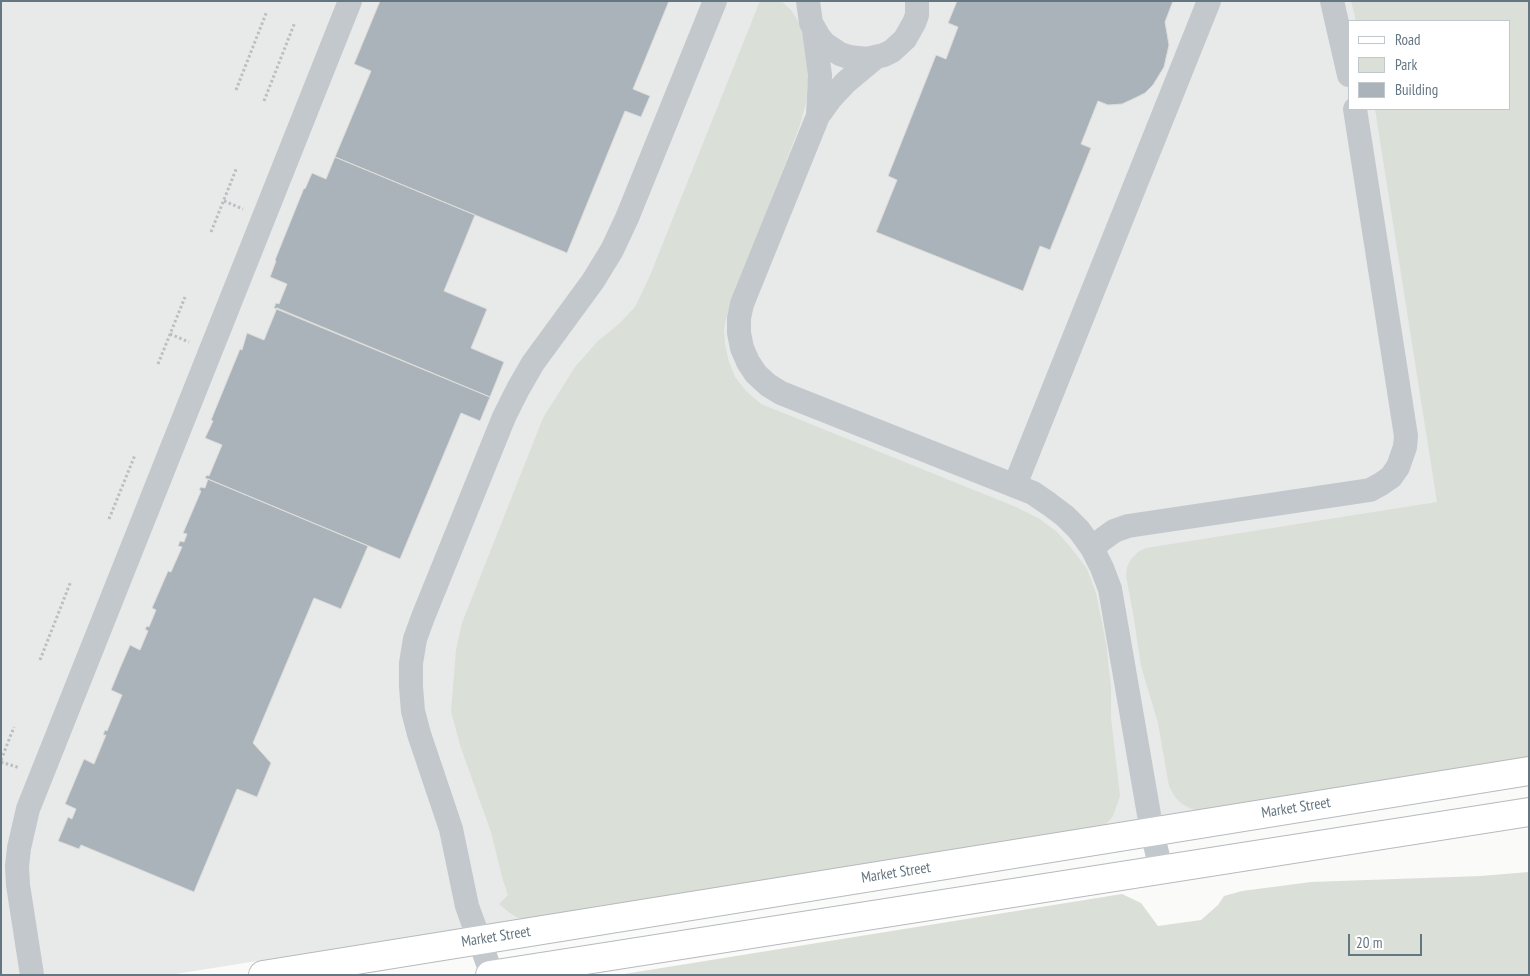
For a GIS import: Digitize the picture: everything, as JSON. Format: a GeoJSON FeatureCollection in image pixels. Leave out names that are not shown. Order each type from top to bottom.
{"type":"FeatureCollection","features":[{"type":"Feature","properties":{"kind":"main road","name":"Market Street"},"geometry":{"type":"LineString","coordinates":[[262,975],[1529,770]]}},
{"type":"Feature","properties":{"kind":"main road"},"geometry":{"type":"LineString","coordinates":[[491,975],[1529,812]]}},
{"type":"Feature","properties":{"kind":"street"},"geometry":{"type":"LineString","coordinates":[[32,975],[18,886],[17,866],[28,809],[350,1]]}},
{"type":"Feature","properties":{"kind":"street"},"geometry":{"type":"LineString","coordinates":[[491,975],[467,906],[451,829],[413,711],[411,663],[415,639],[504,417],[533,363],[588,289],[612,250],[628,218],[715,1]]}},
{"type":"Feature","properties":{"kind":"street"},"geometry":{"type":"LineString","coordinates":[[808,12],[825,44],[840,54],[858,58],[876,57],[892,51],[905,39],[917,15],[917,1]]}},
{"type":"Feature","properties":{"kind":"street"},"geometry":{"type":"LineString","coordinates":[[1014,485],[1209,1]]}},
{"type":"Feature","properties":{"kind":"street"},"geometry":{"type":"LineString","coordinates":[[1332,1],[1348,71]]}},
{"type":"Feature","properties":{"kind":"street"},"geometry":{"type":"LineString","coordinates":[[808,12],[820,74],[818,116]]}},
{"type":"Feature","properties":{"kind":"street"},"geometry":{"type":"LineString","coordinates":[[876,57],[846,82],[818,116],[742,304],[739,318],[742,348],[748,362],[762,380],[781,393],[1033,493],[1065,516],[1079,530],[1092,548],[1110,589],[1152,832],[1161,869]]}},
{"type":"Feature","properties":{"kind":"street"},"geometry":{"type":"LineString","coordinates":[[1092,548],[1114,531],[1128,526],[1370,490],[1390,477],[1398,467],[1405,447],[1406,436],[1356,110]]}},
{"type":"Feature","properties":{"kind":"path"},"geometry":{"type":"LineString","coordinates":[[236,90],[267,11]]}},
{"type":"Feature","properties":{"kind":"path"},"geometry":{"type":"LineString","coordinates":[[264,101],[295,22]]}},
{"type":"Feature","properties":{"kind":"path"},"geometry":{"type":"LineString","coordinates":[[211,232],[237,168]]}},
{"type":"Feature","properties":{"kind":"path"},"geometry":{"type":"LineString","coordinates":[[224,201],[250,212]]}},
{"type":"Feature","properties":{"kind":"path"},"geometry":{"type":"LineString","coordinates":[[158,364],[185,297]]}},
{"type":"Feature","properties":{"kind":"path"},"geometry":{"type":"LineString","coordinates":[[170,334],[197,345]]}},
{"type":"Feature","properties":{"kind":"path"},"geometry":{"type":"LineString","coordinates":[[109,519],[134,455]]}},
{"type":"Feature","properties":{"kind":"path"},"geometry":{"type":"LineString","coordinates":[[40,660],[71,581]]}},
{"type":"Feature","properties":{"kind":"path"},"geometry":{"type":"LineString","coordinates":[[14,726],[1,761],[27,771]]}},
{"type":"Feature","properties":{"kind":"shaded area"},"geometry":{"type":"Polygon","coordinates":[[[1,1],[1529,1],[1529,757],[1208,810],[169,975],[1,975],[1,1]]]}},
{"type":"Feature","properties":{"kind":"green space"},"geometry":{"type":"Polygon","coordinates":[[[760,1],[781,1],[791,10],[798,21],[804,38],[808,79],[806,102],[800,125],[727,314],[724,330],[725,345],[735,377],[746,391],[761,404],[1016,507],[1038,518],[1057,532],[1087,569],[1096,593],[1106,643],[1111,687],[1111,718],[1120,796],[1113,816],[1106,824],[1095,829],[527,919],[518,918],[499,904],[508,895],[491,832],[460,745],[451,711],[456,650],[462,623],[543,418],[575,367],[598,341],[619,324],[635,307],[649,278],[760,1]]]}},
{"type":"Feature","properties":{"kind":"green space"},"geometry":{"type":"Polygon","coordinates":[[[1351,1],[1529,1],[1529,759],[1203,812],[1182,804],[1175,797],[1169,786],[1158,723],[1141,666],[1126,576],[1127,567],[1131,559],[1138,552],[1146,548],[1437,502],[1375,110],[1510,110],[1510,20],[1356,20],[1351,1]]]}},
{"type":"Feature","properties":{"kind":"green space"},"geometry":{"type":"Polygon","coordinates":[[[1529,872],[1529,975],[618,975],[1122,894],[1141,903],[1158,926],[1201,920],[1218,905],[1224,896],[1242,891],[1311,882],[1481,876],[1529,872]]]}},
{"type":"Feature","properties":{"kind":"building"},"geometry":{"type":"Polygon","coordinates":[[[380,1],[669,1],[633,89],[650,96],[641,117],[625,111],[567,253],[335,157],[371,71],[354,64],[380,1]]]}},
{"type":"Feature","properties":{"kind":"building"},"geometry":{"type":"Polygon","coordinates":[[[957,1],[1173,1],[1165,22],[1169,45],[1164,67],[1153,85],[1145,93],[1122,104],[1108,105],[1098,101],[1081,144],[1091,148],[1050,250],[1040,246],[1023,291],[876,232],[897,180],[888,176],[936,55],[946,59],[958,27],[948,23],[957,1]]]}},
{"type":"Feature","properties":{"kind":"building"},"geometry":{"type":"Polygon","coordinates":[[[335,157],[475,215],[444,291],[487,309],[471,348],[504,362],[490,397],[274,308],[276,303],[279,304],[287,284],[270,277],[304,188],[312,173],[326,179],[335,157]]]}},
{"type":"Feature","properties":{"kind":"building"},"geometry":{"type":"Polygon","coordinates":[[[277,308],[490,397],[480,421],[461,413],[400,559],[205,478],[207,475],[209,476],[222,445],[205,438],[240,349],[242,350],[247,333],[264,340],[277,308]]]}},
{"type":"Feature","properties":{"kind":"building"},"geometry":{"type":"Polygon","coordinates":[[[208,479],[368,546],[341,609],[314,598],[253,743],[271,763],[257,797],[237,789],[194,892],[81,845],[79,849],[58,841],[68,817],[72,819],[76,809],[65,804],[84,759],[94,764],[106,735],[103,735],[105,730],[107,731],[122,695],[111,690],[120,668],[130,645],[140,650],[148,631],[145,629],[147,626],[149,627],[156,610],[152,608],[168,571],[171,572],[182,547],[178,546],[180,541],[184,542],[187,534],[183,533],[201,491],[199,490],[201,487],[205,488],[208,479]]]}}]}
